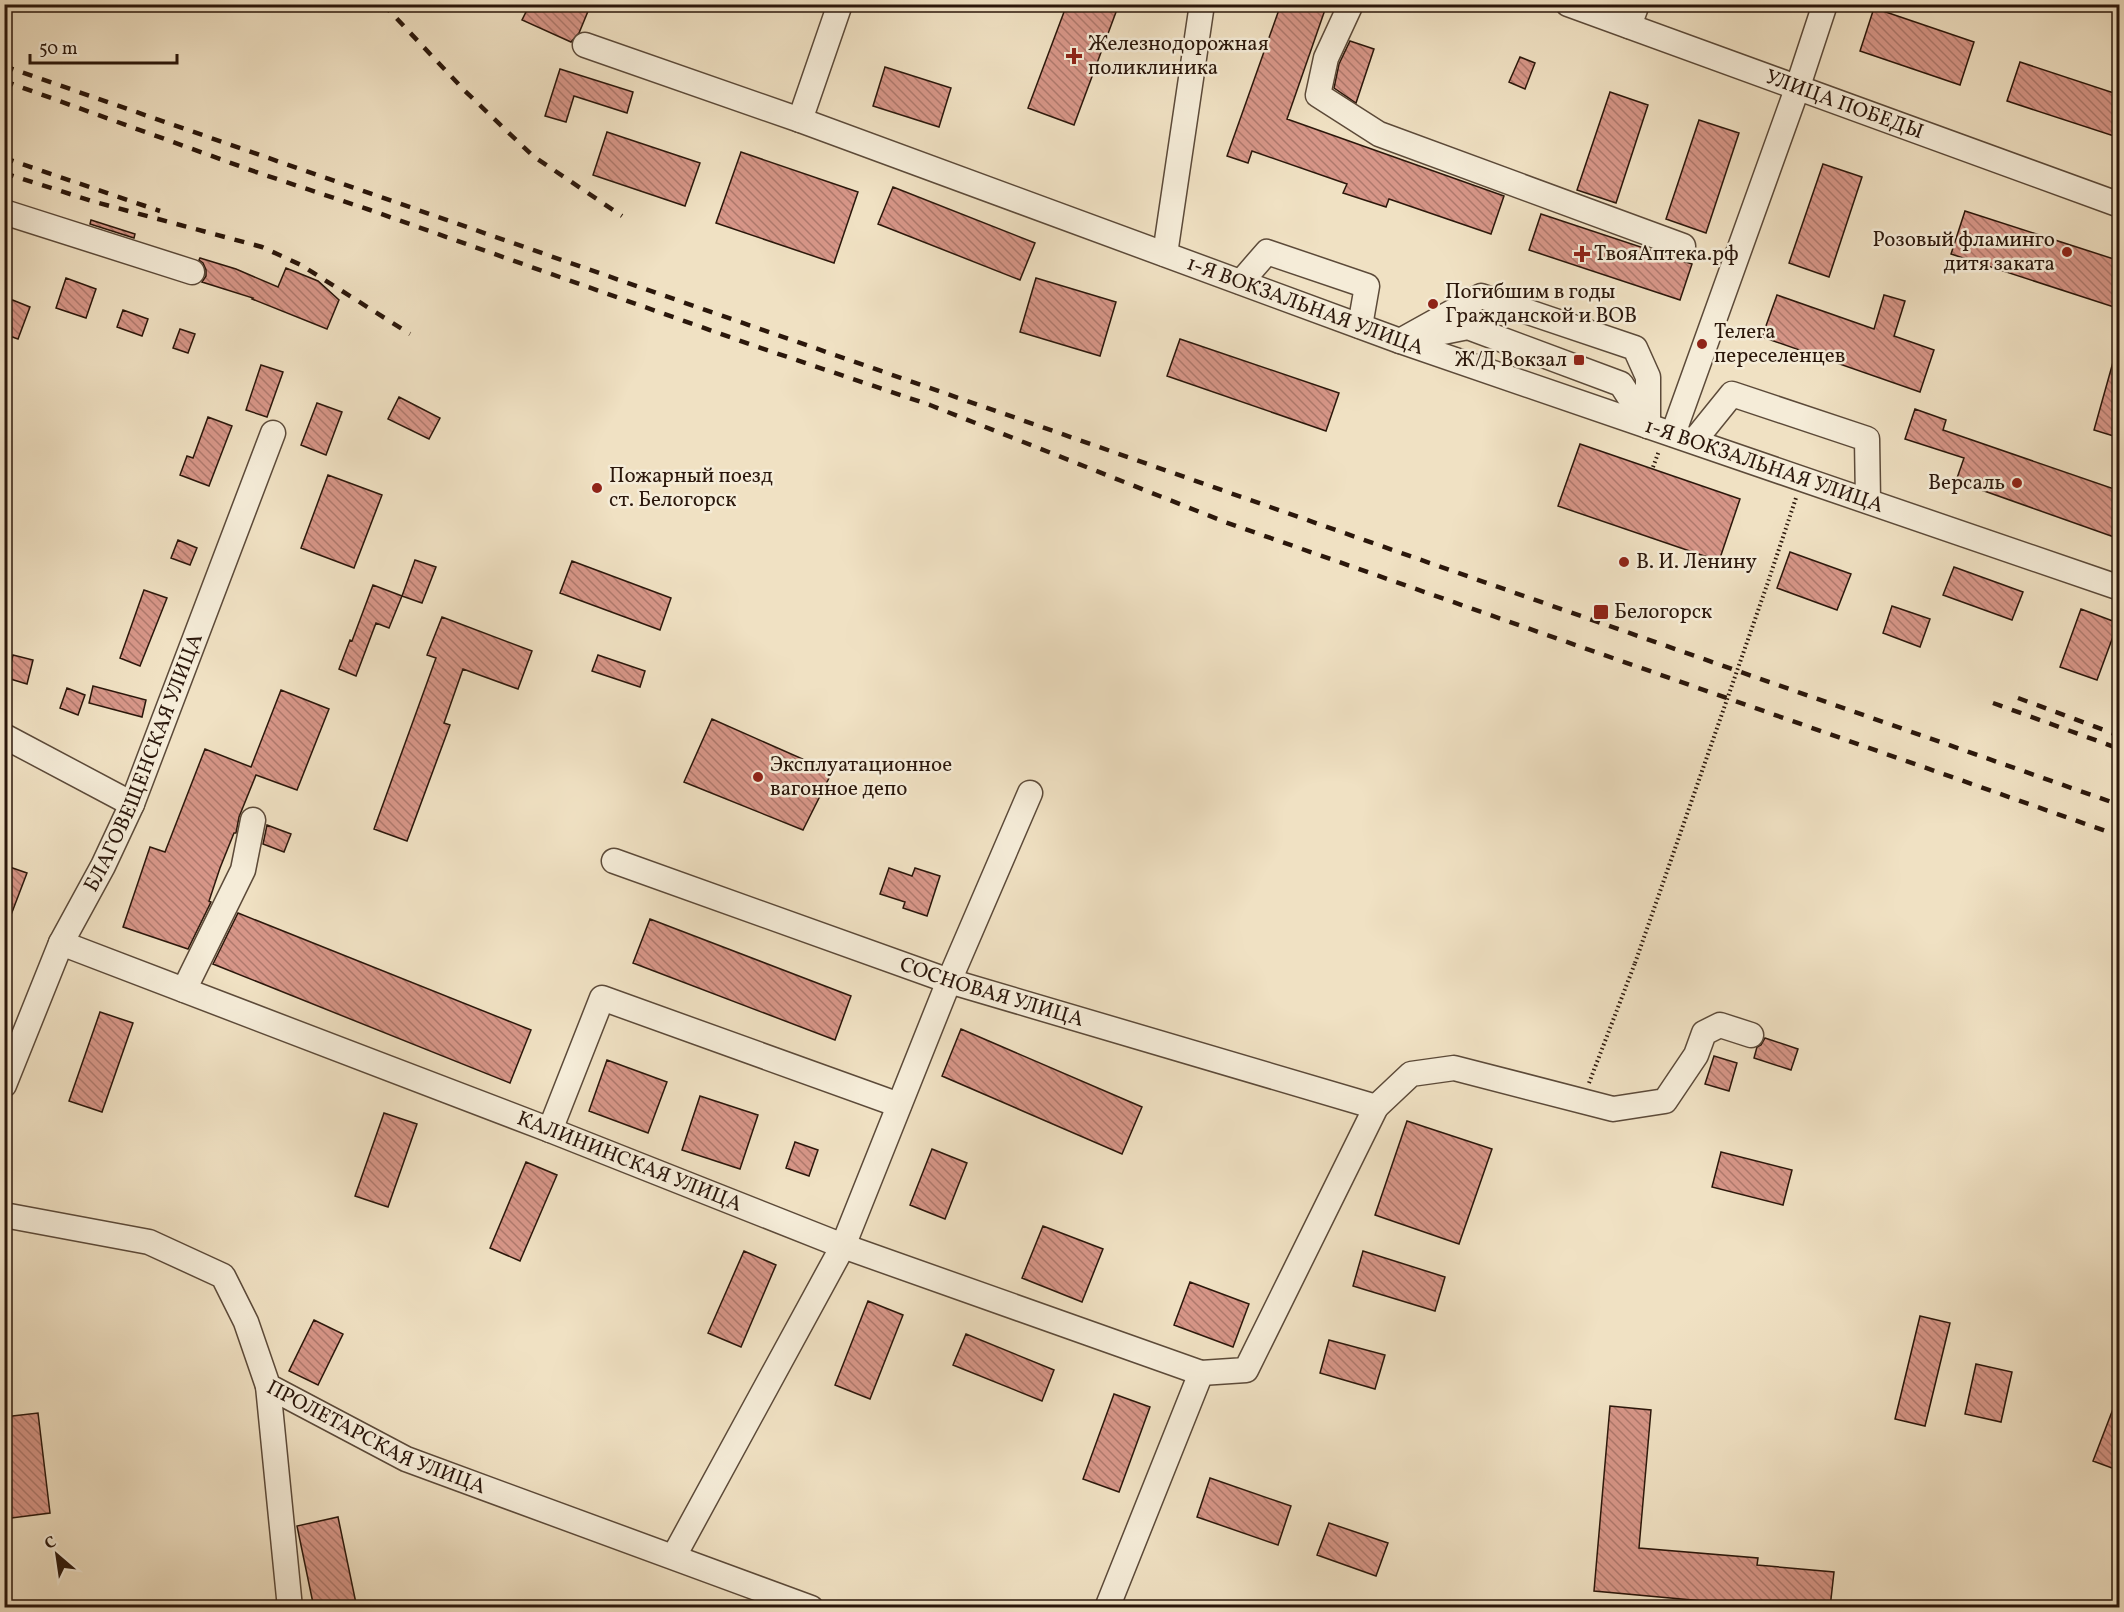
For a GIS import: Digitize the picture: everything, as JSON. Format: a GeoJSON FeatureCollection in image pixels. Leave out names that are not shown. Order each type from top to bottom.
{"type":"FeatureCollection","features":[{"type":"Feature","properties":{"kind":"street"},"geometry":{"type":"LineString","coordinates":[[800,120],[840,4]]}},
{"type":"Feature","properties":{"kind":"street"},"geometry":{"type":"LineString","coordinates":[[1165,254],[1202,4]]}},
{"type":"Feature","properties":{"kind":"street"},"geometry":{"type":"LineString","coordinates":[[1351,4],[1326,58],[1318,95],[1379,135],[1683,246]]}},
{"type":"Feature","properties":{"kind":"street","name":"УЛИЦА ПОБЕДЫ"},"geometry":{"type":"LineString","coordinates":[[1568,4],[1633,15],[1797,89],[2120,205]]}},
{"type":"Feature","properties":{"kind":"street"},"geometry":{"type":"LineString","coordinates":[[1679,441],[1825,4]]}},
{"type":"Feature","properties":{"kind":"street","name":"1-Я ВОКЗАЛЬНАЯ УЛИЦА"},"geometry":{"type":"LineString","coordinates":[[585,45],[800,120],[1360,326],[1648,426],[1679,441],[1868,501],[2120,588]]}},
{"type":"Feature","properties":{"kind":"street"},"geometry":{"type":"LineString","coordinates":[[4,212],[192,272]]}},
{"type":"Feature","properties":{"kind":"street"},"geometry":{"type":"LineString","coordinates":[[1241,282],[1267,252],[1367,286],[1360,326]]}},
{"type":"Feature","properties":{"kind":"street"},"geometry":{"type":"LineString","coordinates":[[1400,340],[1480,296],[1624,344],[1635,348],[1648,377],[1648,426]]}},
{"type":"Feature","properties":{"kind":"street"},"geometry":{"type":"LineString","coordinates":[[1400,340],[1468,327],[1620,384],[1648,426]]}},
{"type":"Feature","properties":{"kind":"street"},"geometry":{"type":"LineString","coordinates":[[1679,441],[1732,394],[1867,439],[1868,501]]}},
{"type":"Feature","properties":{"kind":"street","name":"БЛАГОВЕЩЕНСКАЯ УЛИЦА"},"geometry":{"type":"LineString","coordinates":[[4,1085],[61,943],[103,866],[132,804],[273,434]]}},
{"type":"Feature","properties":{"kind":"street"},"geometry":{"type":"LineString","coordinates":[[4,736],[132,804]]}},
{"type":"Feature","properties":{"kind":"street"},"geometry":{"type":"LineString","coordinates":[[674,1556],[843,1246],[949,981],[1030,793]]}},
{"type":"Feature","properties":{"kind":"street"},"geometry":{"type":"LineString","coordinates":[[184,990],[243,870],[253,820]]}},
{"type":"Feature","properties":{"kind":"street","name":"СОСНОВАЯ УЛИЦА"},"geometry":{"type":"LineString","coordinates":[[614,861],[949,981],[1376,1107]]}},
{"type":"Feature","properties":{"kind":"street","name":"КАЛИНИНСКАЯ УЛИЦА"},"geometry":{"type":"LineString","coordinates":[[61,943],[550,1130],[843,1246],[1201,1373]]}},
{"type":"Feature","properties":{"kind":"street"},"geometry":{"type":"LineString","coordinates":[[550,1130],[602,998],[899,1105]]}},
{"type":"Feature","properties":{"kind":"street"},"geometry":{"type":"LineString","coordinates":[[1107,1608],[1201,1373],[1246,1370],[1376,1107],[1411,1074],[1454,1068],[1613,1109],[1665,1101],[1696,1055],[1704,1033],[1720,1024],[1751,1035]]}},
{"type":"Feature","properties":{"kind":"street","name":"ПРОЛЕТАРСКАЯ УЛИЦА"},"geometry":{"type":"LineString","coordinates":[[4,1215],[149,1242],[223,1275],[246,1322],[268,1386],[406,1459],[811,1608]]}},
{"type":"Feature","properties":{"kind":"street"},"geometry":{"type":"LineString","coordinates":[[268,1386],[290,1608]]}},
{"type":"Feature","properties":{"kind":"path"},"geometry":{"type":"LineString","coordinates":[[1653,467],[1658,452],[1679,441]]}},
{"type":"Feature","properties":{"kind":"path"},"geometry":{"type":"LineString","coordinates":[[1582,1101],[1635,963],[1778,549]]}},
{"type":"Feature","properties":{"kind":"building"},"geometry":{"type":"Polygon","coordinates":[[[530,4],[542,4],[556,10],[558,4],[591,4],[579,33],[571,42],[522,20],[530,4]]]}},
{"type":"Feature","properties":{"kind":"building","name":"Железнодорожная поликлиника"},"geometry":{"type":"Polygon","coordinates":[[[1067,4],[1119,4],[1074,125],[1028,108],[1067,4]]]}},
{"type":"Feature","properties":{"kind":"building"},"geometry":{"type":"Polygon","coordinates":[[[1281,4],[1327,4],[1287,119],[1504,196],[1491,234],[1389,199],[1386,207],[1343,193],[1347,184],[1252,151],[1248,163],[1227,156],[1281,4]]]}},
{"type":"Feature","properties":{"kind":"building"},"geometry":{"type":"Polygon","coordinates":[[[1874,8],[1974,42],[1960,85],[1860,51],[1874,8]]]}},
{"type":"Feature","properties":{"kind":"building"},"geometry":{"type":"Polygon","coordinates":[[[1350,41],[1374,49],[1356,103],[1334,88],[1339,64],[1350,41]]]}},
{"type":"Feature","properties":{"kind":"building"},"geometry":{"type":"Polygon","coordinates":[[[1520,57],[1535,63],[1525,89],[1509,82],[1520,57]]]}},
{"type":"Feature","properties":{"kind":"building"},"geometry":{"type":"Polygon","coordinates":[[[2020,62],[2120,95],[2120,138],[2007,101],[2020,62]]]}},
{"type":"Feature","properties":{"kind":"building"},"geometry":{"type":"Polygon","coordinates":[[[885,67],[951,88],[939,127],[873,106],[885,67]]]}},
{"type":"Feature","properties":{"kind":"building"},"geometry":{"type":"Polygon","coordinates":[[[560,69],[633,92],[627,113],[574,96],[566,122],[545,116],[560,69]]]}},
{"type":"Feature","properties":{"kind":"building"},"geometry":{"type":"Polygon","coordinates":[[[1610,92],[1648,105],[1616,203],[1577,190],[1610,92]]]}},
{"type":"Feature","properties":{"kind":"building"},"geometry":{"type":"Polygon","coordinates":[[[1699,120],[1739,133],[1706,233],[1666,219],[1699,120]]]}},
{"type":"Feature","properties":{"kind":"building"},"geometry":{"type":"Polygon","coordinates":[[[607,132],[700,163],[685,206],[593,175],[607,132]]]}},
{"type":"Feature","properties":{"kind":"building"},"geometry":{"type":"Polygon","coordinates":[[[741,152],[858,192],[834,263],[716,223],[741,152]]]}},
{"type":"Feature","properties":{"kind":"building"},"geometry":{"type":"Polygon","coordinates":[[[1823,164],[1862,177],[1829,277],[1789,263],[1823,164]]]}},
{"type":"Feature","properties":{"kind":"building"},"geometry":{"type":"Polygon","coordinates":[[[893,187],[1035,243],[1020,280],[878,224],[893,187]]]}},
{"type":"Feature","properties":{"kind":"building"},"geometry":{"type":"Polygon","coordinates":[[[1965,211],[2120,261],[2120,309],[1951,254],[1965,211]]]}},
{"type":"Feature","properties":{"kind":"building"},"geometry":{"type":"Polygon","coordinates":[[[1541,214],[1692,264],[1680,300],[1529,250],[1541,214]]]}},
{"type":"Feature","properties":{"kind":"building"},"geometry":{"type":"Polygon","coordinates":[[[91,220],[135,234],[134,238],[90,224],[91,220]]]}},
{"type":"Feature","properties":{"kind":"building"},"geometry":{"type":"Polygon","coordinates":[[[200,258],[236,269],[278,287],[286,268],[318,281],[339,300],[327,329],[253,298],[202,282],[206,276],[206,270],[200,258]]]}},
{"type":"Feature","properties":{"kind":"building"},"geometry":{"type":"Polygon","coordinates":[[[66,278],[96,289],[86,318],[56,308],[66,278]]]}},
{"type":"Feature","properties":{"kind":"building"},"geometry":{"type":"Polygon","coordinates":[[[1036,278],[1116,302],[1100,356],[1020,332],[1036,278]]]}},
{"type":"Feature","properties":{"kind":"building"},"geometry":{"type":"Polygon","coordinates":[[[1777,295],[1874,329],[1884,295],[1905,301],[1894,336],[1934,350],[1920,392],[1762,337],[1777,295]]]}},
{"type":"Feature","properties":{"kind":"building"},"geometry":{"type":"Polygon","coordinates":[[[10,299],[30,307],[18,339],[4,334],[4,314],[10,299]]]}},
{"type":"Feature","properties":{"kind":"building"},"geometry":{"type":"Polygon","coordinates":[[[123,310],[148,319],[142,336],[117,327],[123,310]]]}},
{"type":"Feature","properties":{"kind":"building"},"geometry":{"type":"Polygon","coordinates":[[[180,329],[195,334],[188,353],[173,348],[180,329]]]}},
{"type":"Feature","properties":{"kind":"building"},"geometry":{"type":"Polygon","coordinates":[[[1180,339],[1339,393],[1326,431],[1167,376],[1180,339]]]}},
{"type":"Feature","properties":{"kind":"building"},"geometry":{"type":"Polygon","coordinates":[[[2115,355],[2120,355],[2120,438],[2094,430],[2115,355]]]}},
{"type":"Feature","properties":{"kind":"building"},"geometry":{"type":"Polygon","coordinates":[[[261,365],[283,372],[267,417],[246,410],[261,365]]]}},
{"type":"Feature","properties":{"kind":"building"},"geometry":{"type":"Polygon","coordinates":[[[399,397],[440,418],[429,439],[388,419],[399,397]]]}},
{"type":"Feature","properties":{"kind":"building"},"geometry":{"type":"Polygon","coordinates":[[[317,403],[342,412],[326,455],[301,445],[317,403]]]}},
{"type":"Feature","properties":{"kind":"building"},"geometry":{"type":"Polygon","coordinates":[[[1915,409],[1946,420],[1943,430],[2120,491],[2120,521],[2114,537],[1956,481],[1964,458],[1905,439],[1915,409]]]}},
{"type":"Feature","properties":{"kind":"building"},"geometry":{"type":"Polygon","coordinates":[[[208,417],[232,426],[209,486],[180,475],[187,456],[193,458],[208,417]]]}},
{"type":"Feature","properties":{"kind":"building","name":"Белогорск"},"geometry":{"type":"Polygon","coordinates":[[[1580,444],[1740,499],[1719,561],[1558,506],[1580,444]]]}},
{"type":"Feature","properties":{"kind":"building"},"geometry":{"type":"Polygon","coordinates":[[[328,475],[382,495],[354,568],[301,548],[328,475]]]}},
{"type":"Feature","properties":{"kind":"building"},"geometry":{"type":"Polygon","coordinates":[[[178,540],[197,548],[190,565],[171,558],[178,540]]]}},
{"type":"Feature","properties":{"kind":"building"},"geometry":{"type":"Polygon","coordinates":[[[1790,552],[1851,574],[1837,610],[1777,588],[1790,552]]]}},
{"type":"Feature","properties":{"kind":"building"},"geometry":{"type":"Polygon","coordinates":[[[415,560],[436,567],[422,603],[402,596],[415,560]]]}},
{"type":"Feature","properties":{"kind":"building"},"geometry":{"type":"Polygon","coordinates":[[[572,561],[671,598],[660,630],[560,593],[572,561]]]}},
{"type":"Feature","properties":{"kind":"building"},"geometry":{"type":"Polygon","coordinates":[[[1954,567],[2023,592],[2012,620],[1943,595],[1954,567]]]}},
{"type":"Feature","properties":{"kind":"building"},"geometry":{"type":"Polygon","coordinates":[[[373,585],[402,596],[389,628],[376,623],[356,676],[339,669],[373,585]]]}},
{"type":"Feature","properties":{"kind":"building"},"geometry":{"type":"Polygon","coordinates":[[[144,590],[167,598],[140,666],[120,658],[144,590]]]}},
{"type":"Feature","properties":{"kind":"building"},"geometry":{"type":"Polygon","coordinates":[[[1892,606],[1930,619],[1920,647],[1883,633],[1892,606]]]}},
{"type":"Feature","properties":{"kind":"building"},"geometry":{"type":"Polygon","coordinates":[[[2081,609],[2118,623],[2097,680],[2060,667],[2081,609]]]}},
{"type":"Feature","properties":{"kind":"building"},"geometry":{"type":"Polygon","coordinates":[[[442,617],[532,651],[518,689],[463,669],[444,723],[450,725],[407,841],[374,829],[436,658],[427,655],[442,617]]]}},
{"type":"Feature","properties":{"kind":"building"},"geometry":{"type":"Polygon","coordinates":[[[13,655],[33,660],[27,684],[7,678],[13,655]]]}},
{"type":"Feature","properties":{"kind":"building"},"geometry":{"type":"Polygon","coordinates":[[[598,655],[645,671],[640,687],[592,671],[598,655]]]}},
{"type":"Feature","properties":{"kind":"building"},"geometry":{"type":"Polygon","coordinates":[[[93,686],[146,700],[142,717],[89,703],[93,686]]]}},
{"type":"Feature","properties":{"kind":"building"},"geometry":{"type":"Polygon","coordinates":[[[67,688],[85,695],[78,715],[60,708],[67,688]]]}},
{"type":"Feature","properties":{"kind":"building"},"geometry":{"type":"Polygon","coordinates":[[[281,690],[329,709],[297,790],[256,775],[239,817],[236,833],[234,833],[220,868],[209,901],[211,902],[188,949],[123,927],[150,847],[165,852],[205,749],[251,767],[281,690]]]}},
{"type":"Feature","properties":{"kind":"building","name":"Эксплуатационное вагонное депо"},"geometry":{"type":"Polygon","coordinates":[[[712,719],[832,772],[803,830],[684,782],[712,719]]]}},
{"type":"Feature","properties":{"kind":"building"},"geometry":{"type":"Polygon","coordinates":[[[267,825],[291,834],[284,852],[263,844],[267,825]]]}},
{"type":"Feature","properties":{"kind":"building"},"geometry":{"type":"Polygon","coordinates":[[[4,865],[27,873],[6,928],[4,928],[4,865]]]}},
{"type":"Feature","properties":{"kind":"building"},"geometry":{"type":"Polygon","coordinates":[[[889,868],[912,876],[915,868],[940,876],[927,916],[903,908],[905,902],[880,894],[889,868]]]}},
{"type":"Feature","properties":{"kind":"building"},"geometry":{"type":"Polygon","coordinates":[[[238,913],[531,1030],[510,1083],[213,964],[238,913]]]}},
{"type":"Feature","properties":{"kind":"building"},"geometry":{"type":"Polygon","coordinates":[[[650,919],[851,996],[835,1040],[633,963],[650,919]]]}},
{"type":"Feature","properties":{"kind":"building"},"geometry":{"type":"Polygon","coordinates":[[[100,1012],[133,1023],[102,1112],[69,1101],[100,1012]]]}},
{"type":"Feature","properties":{"kind":"building"},"geometry":{"type":"Polygon","coordinates":[[[961,1029],[1142,1107],[1122,1154],[942,1076],[961,1029]]]}},
{"type":"Feature","properties":{"kind":"building"},"geometry":{"type":"Polygon","coordinates":[[[1765,1038],[1798,1049],[1791,1070],[1754,1058],[1757,1047],[1765,1038]]]}},
{"type":"Feature","properties":{"kind":"building"},"geometry":{"type":"Polygon","coordinates":[[[1714,1056],[1737,1063],[1729,1091],[1705,1084],[1714,1056]]]}},
{"type":"Feature","properties":{"kind":"building"},"geometry":{"type":"Polygon","coordinates":[[[607,1060],[667,1082],[648,1133],[589,1111],[607,1060]]]}},
{"type":"Feature","properties":{"kind":"building"},"geometry":{"type":"Polygon","coordinates":[[[700,1096],[758,1115],[740,1169],[682,1150],[700,1096]]]}},
{"type":"Feature","properties":{"kind":"building"},"geometry":{"type":"Polygon","coordinates":[[[384,1113],[417,1124],[388,1207],[355,1196],[384,1113]]]}},
{"type":"Feature","properties":{"kind":"building"},"geometry":{"type":"Polygon","coordinates":[[[1407,1121],[1492,1149],[1459,1244],[1375,1215],[1407,1121]]]}},
{"type":"Feature","properties":{"kind":"building"},"geometry":{"type":"Polygon","coordinates":[[[795,1142],[818,1150],[809,1176],[786,1168],[795,1142]]]}},
{"type":"Feature","properties":{"kind":"building"},"geometry":{"type":"Polygon","coordinates":[[[932,1149],[967,1163],[945,1219],[910,1205],[932,1149]]]}},
{"type":"Feature","properties":{"kind":"building"},"geometry":{"type":"Polygon","coordinates":[[[1721,1152],[1792,1170],[1783,1205],[1712,1187],[1721,1152]]]}},
{"type":"Feature","properties":{"kind":"building"},"geometry":{"type":"Polygon","coordinates":[[[526,1162],[557,1175],[520,1261],[490,1248],[526,1162]]]}},
{"type":"Feature","properties":{"kind":"building"},"geometry":{"type":"Polygon","coordinates":[[[1043,1226],[1103,1249],[1082,1302],[1022,1278],[1043,1226]]]}},
{"type":"Feature","properties":{"kind":"building"},"geometry":{"type":"Polygon","coordinates":[[[744,1251],[776,1265],[741,1347],[708,1333],[744,1251]]]}},
{"type":"Feature","properties":{"kind":"building"},"geometry":{"type":"Polygon","coordinates":[[[1363,1251],[1445,1277],[1435,1311],[1353,1286],[1363,1251]]]}},
{"type":"Feature","properties":{"kind":"building"},"geometry":{"type":"Polygon","coordinates":[[[1190,1282],[1249,1304],[1233,1347],[1174,1325],[1190,1282]]]}},
{"type":"Feature","properties":{"kind":"building"},"geometry":{"type":"Polygon","coordinates":[[[868,1301],[903,1315],[870,1399],[835,1385],[868,1301]]]}},
{"type":"Feature","properties":{"kind":"building"},"geometry":{"type":"Polygon","coordinates":[[[1920,1316],[1950,1323],[1925,1426],[1895,1419],[1920,1316]]]}},
{"type":"Feature","properties":{"kind":"building"},"geometry":{"type":"Polygon","coordinates":[[[314,1320],[343,1334],[318,1385],[289,1371],[314,1320]]]}},
{"type":"Feature","properties":{"kind":"building"},"geometry":{"type":"Polygon","coordinates":[[[966,1334],[1054,1370],[1042,1401],[953,1365],[966,1334]]]}},
{"type":"Feature","properties":{"kind":"building"},"geometry":{"type":"Polygon","coordinates":[[[1329,1340],[1385,1355],[1375,1389],[1320,1373],[1329,1340]]]}},
{"type":"Feature","properties":{"kind":"building"},"geometry":{"type":"Polygon","coordinates":[[[1976,1364],[2012,1372],[2001,1422],[1965,1414],[1976,1364]]]}},
{"type":"Feature","properties":{"kind":"building"},"geometry":{"type":"Polygon","coordinates":[[[1114,1394],[1150,1407],[1119,1492],[1083,1479],[1114,1394]]]}},
{"type":"Feature","properties":{"kind":"building"},"geometry":{"type":"Polygon","coordinates":[[[2118,1396],[2120,1396],[2120,1471],[2093,1461],[2118,1396]]]}},
{"type":"Feature","properties":{"kind":"building"},"geometry":{"type":"Polygon","coordinates":[[[1610,1406],[1651,1410],[1639,1548],[1758,1558],[1757,1565],[1834,1572],[1830,1608],[1780,1608],[1594,1591],[1610,1406]]]}},
{"type":"Feature","properties":{"kind":"building"},"geometry":{"type":"Polygon","coordinates":[[[38,1413],[50,1513],[4,1519],[4,1417],[38,1413]]]}},
{"type":"Feature","properties":{"kind":"building"},"geometry":{"type":"Polygon","coordinates":[[[1210,1478],[1291,1506],[1278,1545],[1197,1517],[1210,1478]]]}},
{"type":"Feature","properties":{"kind":"building"},"geometry":{"type":"Polygon","coordinates":[[[338,1517],[357,1608],[314,1608],[297,1526],[338,1517]]]}},
{"type":"Feature","properties":{"kind":"building"},"geometry":{"type":"Polygon","coordinates":[[[1329,1523],[1388,1543],[1376,1576],[1317,1555],[1329,1523]]]}},
{"type":"Feature","properties":{"kind":"railway"},"geometry":{"type":"LineString","coordinates":[[383,4],[465,91],[533,156],[622,216]]}},
{"type":"Feature","properties":{"kind":"railway"},"geometry":{"type":"LineString","coordinates":[[4,66],[2120,805]]}},
{"type":"Feature","properties":{"kind":"railway"},"geometry":{"type":"LineString","coordinates":[[4,81],[256,172],[930,405],[1225,522],[2120,836]]}},
{"type":"Feature","properties":{"kind":"railway"},"geometry":{"type":"LineString","coordinates":[[4,158],[160,211]]}},
{"type":"Feature","properties":{"kind":"railway"},"geometry":{"type":"LineString","coordinates":[[4,173],[95,202],[262,247],[301,265],[410,334]]}},
{"type":"Feature","properties":{"kind":"railway"},"geometry":{"type":"LineString","coordinates":[[2018,698],[2120,736]]}},
{"type":"Feature","properties":{"kind":"railway"},"geometry":{"type":"LineString","coordinates":[[1993,703],[2120,749]]}},
{"type":"Feature","properties":{"kind":"place","name":"Железнодорожная поликлиника"},"geometry":{"type":"Point","coordinates":[1074,56]}},
{"type":"Feature","properties":{"kind":"place","name":"Розовый фламинго дитя заката"},"geometry":{"type":"Point","coordinates":[2067,252]}},
{"type":"Feature","properties":{"kind":"place","name":"ТвояАптека.рф"},"geometry":{"type":"Point","coordinates":[1582,254]}},
{"type":"Feature","properties":{"kind":"place","name":"Погибшим в годы Гражданской и ВОВ"},"geometry":{"type":"Point","coordinates":[1433,304]}},
{"type":"Feature","properties":{"kind":"place","name":"Телега переселенцев"},"geometry":{"type":"Point","coordinates":[1702,344]}},
{"type":"Feature","properties":{"kind":"place","name":"Ж/Д Вокзал"},"geometry":{"type":"Point","coordinates":[1579,360]}},
{"type":"Feature","properties":{"kind":"place","name":"Версаль"},"geometry":{"type":"Point","coordinates":[2017,483]}},
{"type":"Feature","properties":{"kind":"place","name":"Пожарный поезд ст. Белогорск"},"geometry":{"type":"Point","coordinates":[597,488]}},
{"type":"Feature","properties":{"kind":"place","name":"В. И. Ленину"},"geometry":{"type":"Point","coordinates":[1624,562]}},
{"type":"Feature","properties":{"kind":"place","name":"Белогорск"},"geometry":{"type":"Point","coordinates":[1601,612]}},
{"type":"Feature","properties":{"kind":"place","name":"Эксплуатационное вагонное депо"},"geometry":{"type":"Point","coordinates":[758,777]}}]}
